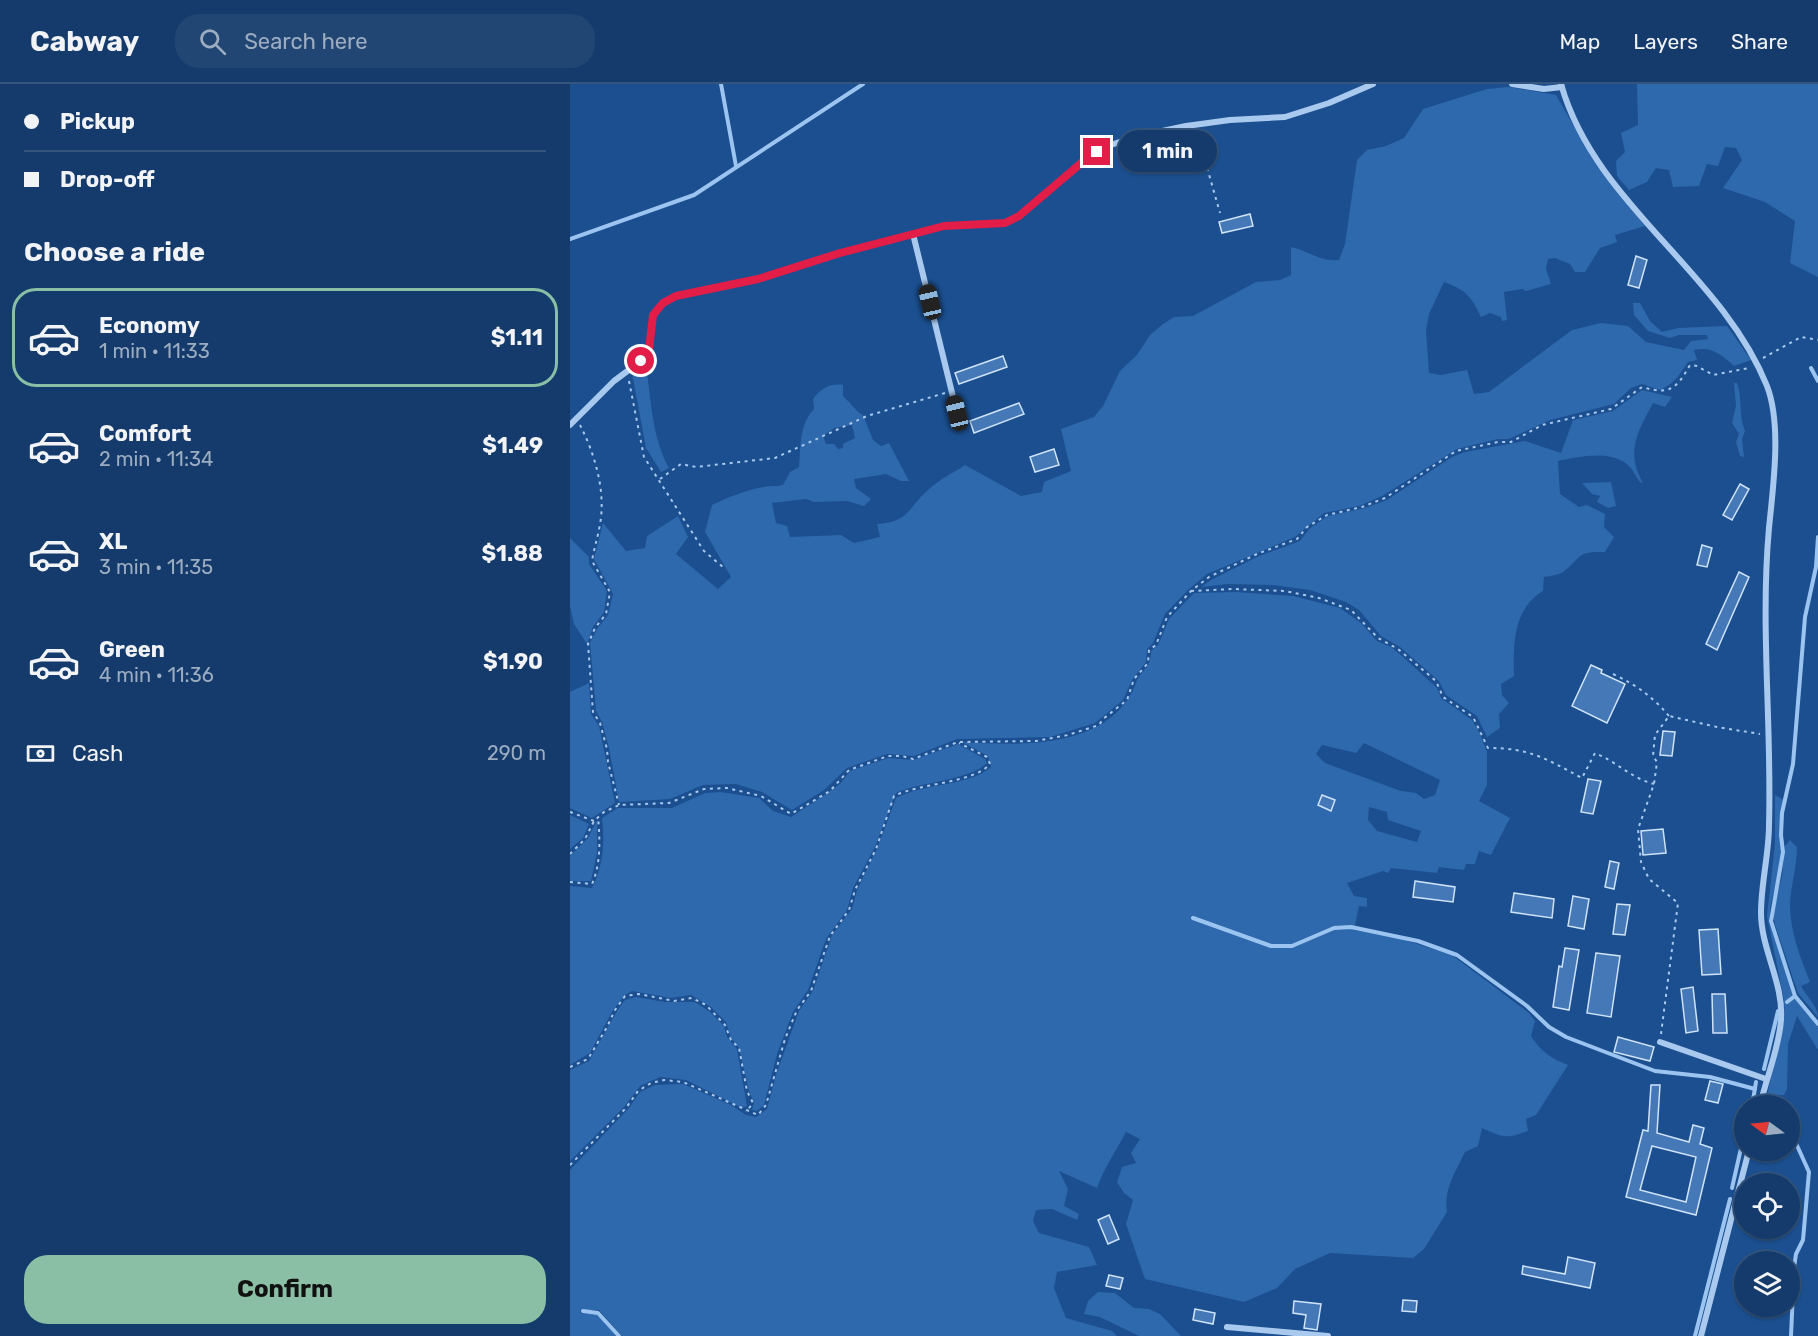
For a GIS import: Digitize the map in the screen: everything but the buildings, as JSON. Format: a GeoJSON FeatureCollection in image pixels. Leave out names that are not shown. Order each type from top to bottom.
{"type":"FeatureCollection","features":[{"type":"Feature","properties":{"kind":"street"},"geometry":{"type":"LineString","coordinates":[[570,424],[614,381],[641,361],[649,350],[653,315],[663,303],[676,296],[758,279],[840,253],[944,226],[1005,223],[1019,216],[1086,159],[1108,146],[1134,137],[1195,125],[1230,120],[1286,117],[1329,103],[1372,84]]}},
{"type":"Feature","properties":{"kind":"street"},"geometry":{"type":"LineString","coordinates":[[1512,84],[1544,88],[1562,86],[1583,137],[1614,184],[1718,306],[1755,363],[1767,388],[1773,409],[1764,637],[1769,826],[1761,916],[1782,1019],[1762,1095]]}},
{"type":"Feature","properties":{"kind":"street"},"geometry":{"type":"LineString","coordinates":[[914,234],[957,413]]}},
{"type":"Feature","properties":{"kind":"street"},"geometry":{"type":"LineString","coordinates":[[1660,1042],[1766,1078]]}},
{"type":"Feature","properties":{"kind":"street"},"geometry":{"type":"LineString","coordinates":[[1701,1336],[1746,1161]]}},
{"type":"Feature","properties":{"kind":"street"},"geometry":{"type":"LineString","coordinates":[[1227,1327],[1328,1336]]}},
{"type":"Feature","properties":{"kind":"path"},"geometry":{"type":"LineString","coordinates":[[1195,125],[1220,213]]}},
{"type":"Feature","properties":{"kind":"path"},"geometry":{"type":"LineString","coordinates":[[570,854],[585,839],[594,821],[619,804],[669,803],[704,789],[727,788],[761,796],[791,814],[830,790],[849,770],[888,756],[913,759],[958,742],[1036,741],[1068,735],[1099,725],[1103,719],[1127,700],[1134,679],[1148,663],[1149,650],[1156,645],[1167,617],[1191,591],[1209,577],[1257,554],[1297,539],[1307,527],[1327,515],[1362,507],[1385,498],[1456,451],[1498,442],[1511,442],[1542,425],[1611,409],[1642,387],[1661,392],[1672,388],[1690,365],[1697,366],[1713,375],[1730,370],[1747,369],[1801,337],[1818,340]]}},
{"type":"Feature","properties":{"kind":"path"},"geometry":{"type":"LineString","coordinates":[[627,373],[644,457],[704,551],[724,568]]}},
{"type":"Feature","properties":{"kind":"path"},"geometry":{"type":"LineString","coordinates":[[660,479],[681,464],[696,467],[775,458],[867,416],[951,391]]}},
{"type":"Feature","properties":{"kind":"path"},"geometry":{"type":"LineString","coordinates":[[577,418],[595,461],[601,494],[601,523],[592,561],[610,592],[606,614],[595,628],[588,644],[593,712],[600,723],[619,804]]}},
{"type":"Feature","properties":{"kind":"path"},"geometry":{"type":"LineString","coordinates":[[1191,591],[1233,589],[1284,591],[1338,604],[1351,610],[1378,638],[1398,649],[1436,681],[1443,697],[1473,717],[1488,748],[1521,749],[1539,754],[1582,778],[1595,753],[1611,759],[1628,774],[1654,784]]}},
{"type":"Feature","properties":{"kind":"path"},"geometry":{"type":"LineString","coordinates":[[1613,674],[1639,687],[1654,698],[1669,716],[1768,735]]}},
{"type":"Feature","properties":{"kind":"path"},"geometry":{"type":"LineString","coordinates":[[1660,1042],[1678,903],[1649,879],[1641,862],[1638,829],[1654,784],[1657,762],[1653,756],[1655,735],[1669,716]]}},
{"type":"Feature","properties":{"kind":"path"},"geometry":{"type":"LineString","coordinates":[[570,1165],[626,1108],[638,1091],[651,1083],[664,1080],[683,1082],[758,1116],[766,1105],[796,1010],[811,991],[830,936],[849,910],[855,890],[876,849],[894,796],[927,785],[972,777],[983,772],[990,764],[987,757],[958,742]]}},
{"type":"Feature","properties":{"kind":"path"},"geometry":{"type":"LineString","coordinates":[[570,812],[594,821]]}},
{"type":"Feature","properties":{"kind":"path"},"geometry":{"type":"LineString","coordinates":[[570,882],[592,884],[599,854],[598,817]]}},
{"type":"Feature","properties":{"kind":"path"},"geometry":{"type":"LineString","coordinates":[[570,1067],[588,1059],[625,996],[639,994],[674,1001],[692,998],[706,1005],[725,1025],[731,1040],[739,1048],[747,1091],[753,1103],[746,1112]]}},
{"type":"Feature","properties":{"kind":"shaded area"},"geometry":{"type":"Polygon","coordinates":[[[1637,84],[1818,84],[1818,277],[1790,263],[1795,221],[1765,202],[1723,188],[1742,160],[1736,148],[1725,147],[1718,166],[1707,164],[1699,186],[1673,187],[1669,170],[1656,168],[1647,182],[1629,190],[1617,176],[1616,161],[1625,152],[1621,133],[1638,125],[1637,84]]]}},
{"type":"Feature","properties":{"kind":"shaded area"},"geometry":{"type":"Polygon","coordinates":[[[1509,87],[1556,95],[1594,161],[1645,226],[1615,235],[1617,242],[1600,248],[1585,272],[1575,272],[1570,264],[1555,258],[1548,259],[1546,269],[1551,284],[1526,291],[1522,289],[1504,292],[1507,320],[1502,321],[1501,317],[1490,313],[1481,317],[1467,295],[1444,282],[1429,314],[1426,330],[1429,373],[1441,375],[1467,370],[1474,394],[1489,392],[1572,330],[1601,323],[1628,326],[1646,342],[1684,350],[1691,341],[1708,339],[1707,335],[1679,335],[1670,338],[1648,331],[1634,315],[1633,303],[1640,303],[1650,321],[1662,332],[1678,328],[1727,326],[1751,360],[1734,366],[1711,350],[1694,350],[1697,360],[1688,362],[1673,382],[1665,388],[1660,390],[1642,384],[1631,388],[1614,404],[1550,420],[1509,439],[1498,439],[1457,449],[1382,496],[1359,506],[1324,513],[1295,537],[1207,574],[1165,614],[1153,643],[1147,649],[1146,662],[1132,680],[1123,700],[1095,723],[1050,737],[957,739],[914,756],[887,754],[847,768],[824,790],[792,810],[762,792],[736,784],[703,785],[670,799],[619,802],[609,748],[602,722],[596,711],[590,643],[608,615],[613,594],[594,559],[603,523],[626,551],[645,548],[647,536],[678,516],[688,537],[676,554],[718,589],[731,577],[705,532],[712,505],[750,490],[783,485],[790,472],[799,467],[803,429],[814,409],[813,399],[819,392],[834,385],[843,385],[843,396],[863,415],[873,440],[881,446],[889,443],[909,481],[901,481],[886,474],[854,479],[856,488],[871,499],[864,506],[847,501],[814,502],[806,499],[772,503],[776,523],[787,526],[790,537],[841,535],[854,543],[880,537],[877,524],[888,523],[902,517],[933,485],[965,465],[1021,496],[1042,492],[1044,482],[1071,471],[1061,429],[1094,417],[1103,406],[1120,371],[1137,355],[1150,335],[1174,317],[1193,316],[1256,282],[1280,280],[1291,275],[1291,247],[1320,258],[1339,260],[1345,244],[1357,160],[1367,150],[1386,146],[1404,138],[1423,109],[1487,89],[1509,87]],[[852,425],[834,428],[823,436],[826,444],[834,444],[838,449],[843,448],[843,444],[855,438],[852,425]]]}},
{"type":"Feature","properties":{"kind":"shaded area"},"geometry":{"type":"Polygon","coordinates":[[[645,359],[658,443],[669,468],[661,472],[646,448],[632,373],[640,368],[645,359]]]}},
{"type":"Feature","properties":{"kind":"shaded area"},"geometry":{"type":"Polygon","coordinates":[[[1734,383],[1737,383],[1739,389],[1745,431],[1742,439],[1744,457],[1740,456],[1736,442],[1739,434],[1732,423],[1736,406],[1734,383]]]}},
{"type":"Feature","properties":{"kind":"shaded area"},"geometry":{"type":"Polygon","coordinates":[[[1642,390],[1672,397],[1665,407],[1653,403],[1638,433],[1634,451],[1635,461],[1643,483],[1629,466],[1613,457],[1594,456],[1558,461],[1560,494],[1579,507],[1587,505],[1605,514],[1604,527],[1614,537],[1605,552],[1584,554],[1563,572],[1544,577],[1543,591],[1533,599],[1520,617],[1515,640],[1514,676],[1501,684],[1502,695],[1509,703],[1499,714],[1500,728],[1487,737],[1477,716],[1446,695],[1439,681],[1400,647],[1381,636],[1359,610],[1346,602],[1310,590],[1273,585],[1228,584],[1201,587],[1259,556],[1300,541],[1309,529],[1328,516],[1365,508],[1387,500],[1452,457],[1465,452],[1525,441],[1561,453],[1573,420],[1613,411],[1642,390]]]}},
{"type":"Feature","properties":{"kind":"shaded area"},"geometry":{"type":"Polygon","coordinates":[[[1611,482],[1616,506],[1608,508],[1597,502],[1600,496],[1592,494],[1582,483],[1611,482]]]}},
{"type":"Feature","properties":{"kind":"shaded area"},"geometry":{"type":"Polygon","coordinates":[[[570,538],[589,557],[589,564],[607,591],[604,612],[593,627],[587,644],[574,624],[570,606],[570,538]]]}},
{"type":"Feature","properties":{"kind":"shaded area"},"geometry":{"type":"Polygon","coordinates":[[[1236,592],[1293,596],[1340,608],[1361,623],[1377,641],[1391,647],[1402,656],[1437,688],[1441,698],[1472,720],[1487,752],[1487,785],[1479,801],[1510,818],[1491,855],[1479,851],[1475,864],[1466,864],[1464,870],[1439,867],[1437,873],[1391,868],[1388,873],[1383,871],[1347,883],[1354,896],[1367,898],[1367,907],[1359,906],[1354,930],[1395,937],[1452,955],[1529,1013],[1535,1021],[1531,1036],[1542,1050],[1568,1065],[1536,1115],[1526,1119],[1528,1131],[1505,1136],[1482,1128],[1478,1146],[1465,1152],[1451,1181],[1447,1196],[1447,1212],[1424,1249],[1413,1258],[1330,1253],[1295,1269],[1277,1288],[1244,1302],[1145,1279],[1126,1224],[1133,1200],[1124,1193],[1117,1182],[1122,1167],[1136,1163],[1131,1153],[1140,1139],[1126,1132],[1097,1188],[1059,1171],[1068,1189],[1064,1206],[1079,1214],[1077,1220],[1052,1209],[1036,1210],[1033,1221],[1039,1233],[1089,1247],[1097,1265],[1057,1272],[1054,1288],[1066,1318],[1112,1331],[1117,1336],[622,1336],[599,1310],[581,1310],[580,1313],[598,1314],[616,1336],[570,1336],[570,1170],[629,1108],[640,1092],[655,1085],[683,1084],[731,1105],[746,1115],[756,1117],[767,1109],[777,1072],[799,1011],[813,991],[832,935],[852,909],[857,890],[877,849],[896,798],[907,793],[971,778],[991,767],[988,756],[962,742],[1011,744],[1062,739],[1086,732],[1107,721],[1124,705],[1138,678],[1148,665],[1151,651],[1158,645],[1169,619],[1194,593],[1236,592]],[[1364,743],[1356,753],[1322,745],[1316,754],[1325,763],[1401,791],[1416,793],[1424,799],[1435,795],[1440,780],[1364,743]],[[1369,807],[1368,820],[1377,831],[1417,842],[1421,831],[1388,820],[1387,812],[1369,807]]]}},
{"type":"Feature","properties":{"kind":"shaded area"},"geometry":{"type":"Polygon","coordinates":[[[589,683],[591,714],[599,726],[615,803],[592,818],[570,808],[570,692],[589,683]]]}},
{"type":"Feature","properties":{"kind":"shaded area"},"geometry":{"type":"Polygon","coordinates":[[[958,744],[985,759],[987,763],[979,769],[957,777],[896,793],[874,849],[853,888],[847,910],[826,939],[808,990],[793,1012],[777,1054],[764,1105],[757,1111],[752,1110],[754,1102],[749,1091],[739,1048],[731,1038],[726,1022],[711,1007],[691,995],[671,998],[632,991],[625,995],[613,1010],[590,1053],[570,1065],[570,886],[592,888],[599,871],[602,854],[602,818],[618,808],[672,808],[705,793],[721,792],[759,798],[773,811],[791,817],[841,783],[850,771],[888,758],[913,760],[958,744]]]}},
{"type":"Feature","properties":{"kind":"shaded area"},"geometry":{"type":"Polygon","coordinates":[[[1775,795],[1784,800],[1781,819],[1782,861],[1771,905],[1770,923],[1794,997],[1818,1027],[1818,1050],[1797,1016],[1788,1044],[1787,1089],[1784,1095],[1767,1095],[1785,1016],[1784,1000],[1767,916],[1775,843],[1775,795]]]}},
{"type":"Feature","properties":{"kind":"shaded area"},"geometry":{"type":"Polygon","coordinates":[[[570,815],[589,824],[583,838],[570,849],[570,815]]]}},
{"type":"Feature","properties":{"kind":"shaded area"},"geometry":{"type":"Polygon","coordinates":[[[597,820],[597,853],[591,881],[570,881],[570,856],[588,838],[597,820]]]}},
{"type":"Feature","properties":{"kind":"shaded area"},"geometry":{"type":"Polygon","coordinates":[[[1790,840],[1797,847],[1790,904],[1792,924],[1796,944],[1810,982],[1801,986],[1814,1005],[1818,1017],[1798,993],[1773,914],[1782,876],[1785,846],[1790,840]]]}},
{"type":"Feature","properties":{"kind":"shaded area"},"geometry":{"type":"Polygon","coordinates":[[[636,997],[665,1002],[695,1002],[710,1012],[724,1026],[727,1037],[737,1049],[747,1106],[742,1108],[686,1080],[660,1077],[640,1086],[624,1107],[570,1161],[570,1070],[589,1061],[625,1000],[636,997]]]}},
{"type":"Feature","properties":{"kind":"shaded area"},"geometry":{"type":"Polygon","coordinates":[[[1098,1292],[1115,1293],[1134,1308],[1149,1309],[1160,1314],[1181,1336],[1139,1336],[1100,1317],[1084,1314],[1088,1301],[1098,1292]]]}},
{"type":"Feature","properties":{"kind":"waterway"},"geometry":{"type":"LineString","coordinates":[[721,84],[736,166]]}},
{"type":"Feature","properties":{"kind":"waterway"},"geometry":{"type":"LineString","coordinates":[[570,239],[694,195],[863,84]]}},
{"type":"Feature","properties":{"kind":"waterway"},"geometry":{"type":"LineString","coordinates":[[1811,368],[1818,381]]}},
{"type":"Feature","properties":{"kind":"waterway"},"geometry":{"type":"LineString","coordinates":[[1818,537],[1816,567],[1805,617],[1793,764],[1782,813],[1783,852],[1771,921],[1795,996],[1818,1024]]}},
{"type":"Feature","properties":{"kind":"waterway"},"geometry":{"type":"LineString","coordinates":[[1193,918],[1271,946],[1292,946],[1334,928],[1351,927],[1418,941],[1457,955],[1527,1006],[1549,1027],[1566,1037],[1655,1071],[1710,1077],[1755,1089]]}},
{"type":"Feature","properties":{"kind":"waterway"},"geometry":{"type":"LineString","coordinates":[[1787,1002],[1795,996]]}},
{"type":"Feature","properties":{"kind":"waterway"},"geometry":{"type":"LineString","coordinates":[[1764,1069],[1778,1011]]}},
{"type":"Feature","properties":{"kind":"waterway"},"geometry":{"type":"LineString","coordinates":[[1754,1095],[1756,1082]]}},
{"type":"Feature","properties":{"kind":"waterway"},"geometry":{"type":"LineString","coordinates":[[1791,1336],[1794,1268],[1796,1254],[1803,1240],[1809,1172],[1800,1152]]}},
{"type":"Feature","properties":{"kind":"waterway"},"geometry":{"type":"LineString","coordinates":[[1732,1188],[1738,1161]]}},
{"type":"Feature","properties":{"kind":"waterway"},"geometry":{"type":"LineString","coordinates":[[1695,1336],[1730,1199]]}},
{"type":"Feature","properties":{"kind":"waterway"},"geometry":{"type":"LineString","coordinates":[[583,1311],[598,1313],[619,1336]]}},
{"type":"Feature","properties":{"kind":"route"},"geometry":{"type":"LineString","coordinates":[[641,361],[649,350],[649,333],[653,315],[663,303],[676,296],[758,279],[840,253],[944,226],[1005,223],[1019,216],[1097,152]]}}]}
